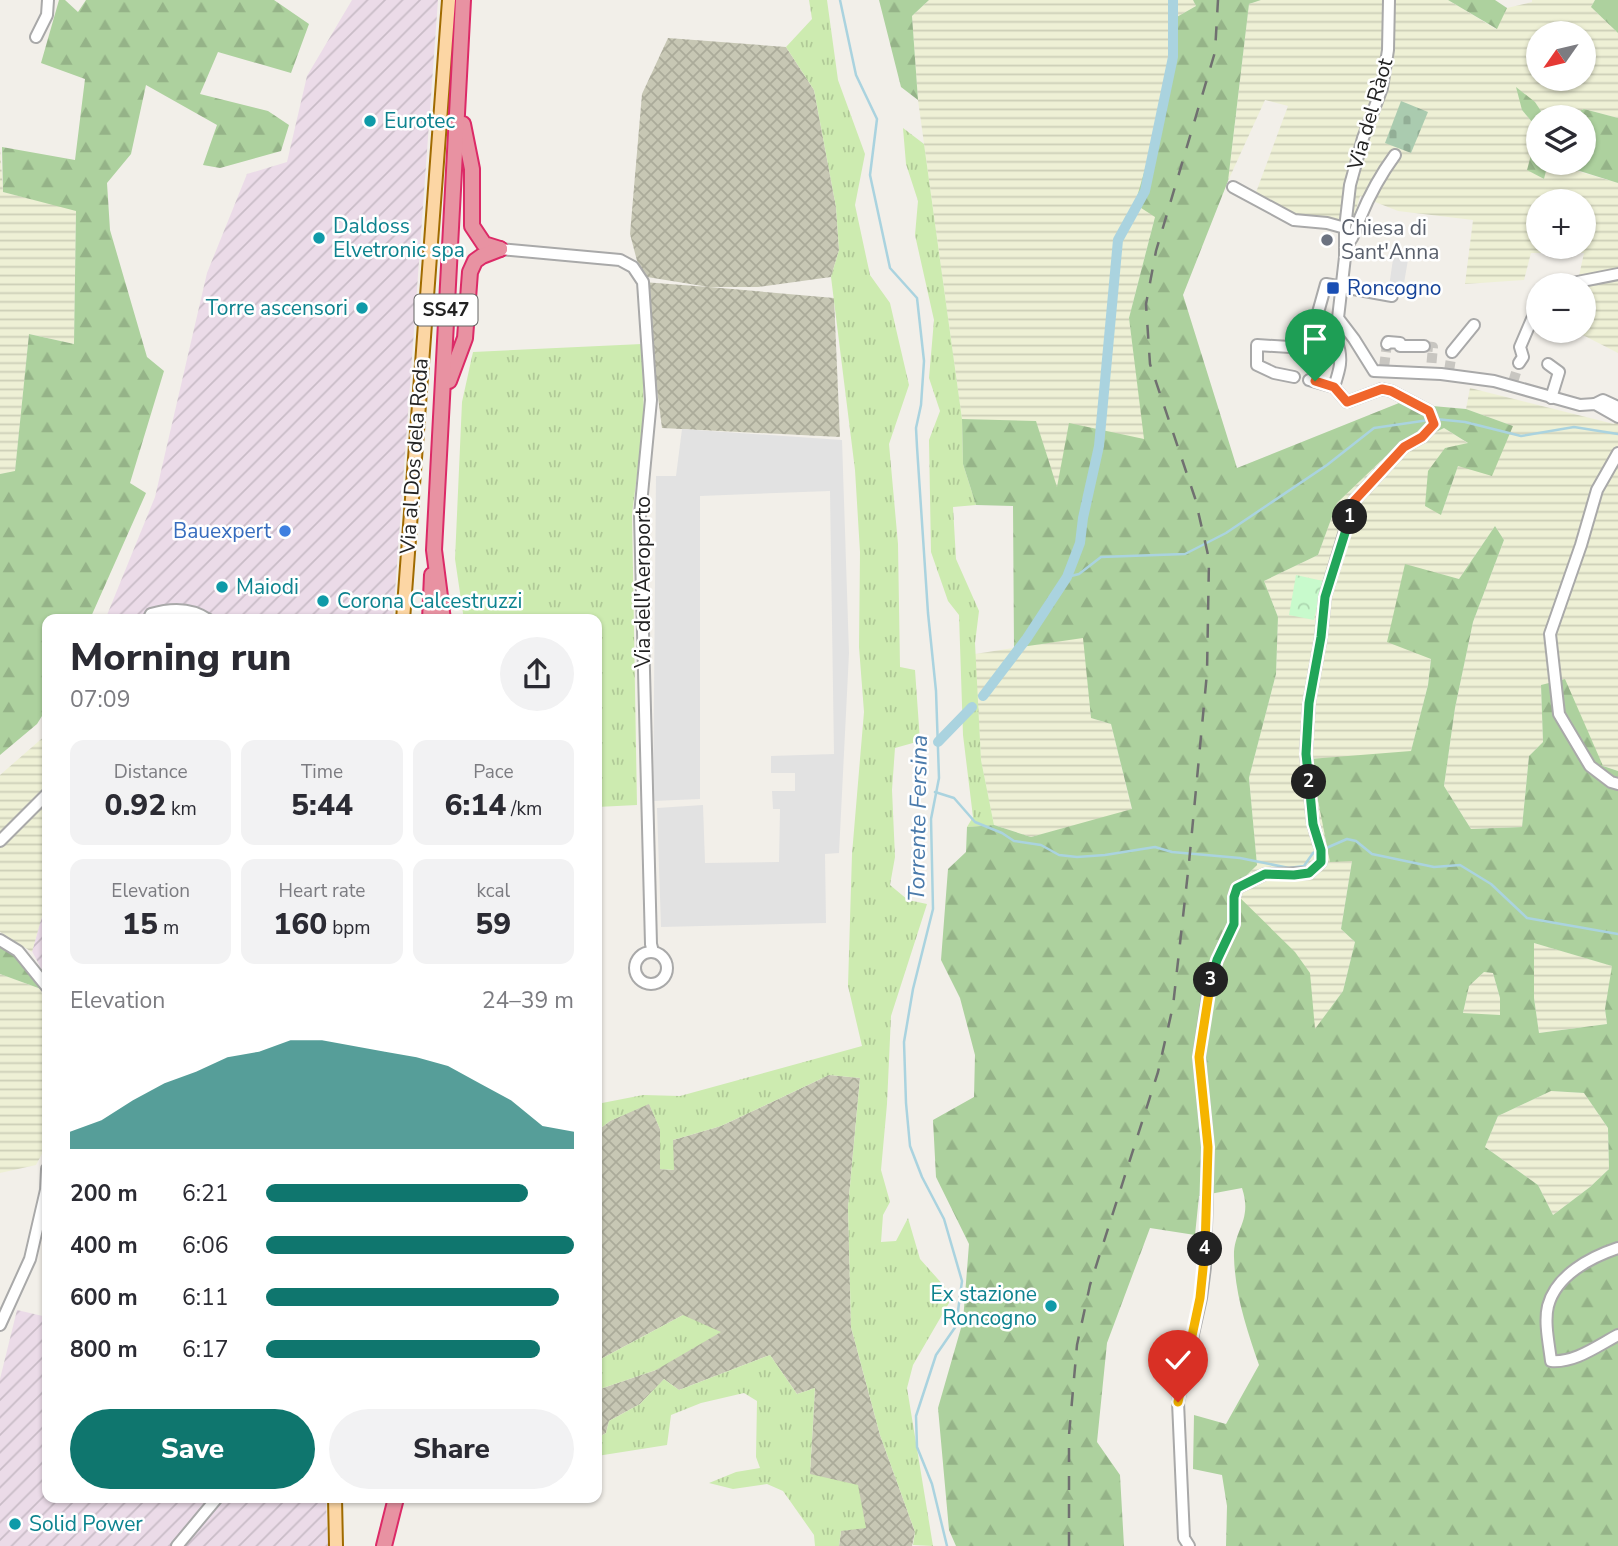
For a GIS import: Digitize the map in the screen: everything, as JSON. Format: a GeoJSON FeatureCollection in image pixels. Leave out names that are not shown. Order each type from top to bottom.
{"type":"FeatureCollection","features":[{"type":"Feature","properties":{"kind":"highway","name":"SS47"},"geometry":{"type":"LineString","coordinates":[[444,614],[434,550],[463,0]]}},
{"type":"Feature","properties":{"kind":"highway","name":"SS47"},"geometry":{"type":"LineString","coordinates":[[445,614],[443,538],[449,381],[471,0]]}},
{"type":"Feature","properties":{"kind":"highway"},"geometry":{"type":"LineString","coordinates":[[463,124],[472,169],[472,226],[484,244],[500,249]]}},
{"type":"Feature","properties":{"kind":"highway"},"geometry":{"type":"LineString","coordinates":[[449,381],[465,338],[470,272],[475,261],[500,249]]}},
{"type":"Feature","properties":{"kind":"highway"},"geometry":{"type":"LineString","coordinates":[[430,614],[434,550]]}},
{"type":"Feature","properties":{"kind":"highway"},"geometry":{"type":"LineString","coordinates":[[384,1546],[395,1503]]}},
{"type":"Feature","properties":{"kind":"highway"},"geometry":{"type":"LineString","coordinates":[[393,1546],[402,1503]]}},
{"type":"Feature","properties":{"kind":"main road","name":"Via al Dos dela Roda"},"geometry":{"type":"LineString","coordinates":[[402,614],[449,0]]}},
{"type":"Feature","properties":{"kind":"main road"},"geometry":{"type":"LineString","coordinates":[[335,1503],[336,1546]]}},
{"type":"Feature","properties":{"kind":"street"},"geometry":{"type":"LineString","coordinates":[[36,37],[47,15],[48,0]]}},
{"type":"Feature","properties":{"kind":"street","name":"Via del Ràot"},"geometry":{"type":"LineString","coordinates":[[1345,247],[1345,228],[1355,166],[1382,88],[1388,50],[1389,0]]}},
{"type":"Feature","properties":{"kind":"street"},"geometry":{"type":"LineString","coordinates":[[1334,387],[1341,365],[1338,318],[1345,247],[1352,241],[1360,217],[1395,155]]}},
{"type":"Feature","properties":{"kind":"street"},"geometry":{"type":"LineString","coordinates":[[1233,187],[1294,220],[1327,223],[1345,228]]}},
{"type":"Feature","properties":{"kind":"street","name":"Via dell'Aeroporto"},"geometry":{"type":"LineString","coordinates":[[500,249],[620,260],[633,267],[643,282],[651,400],[640,515],[645,802],[653,952]]}},
{"type":"Feature","properties":{"kind":"street"},"geometry":{"type":"LineString","coordinates":[[1596,278],[1618,274]]}},
{"type":"Feature","properties":{"kind":"street"},"geometry":{"type":"LineString","coordinates":[[1294,377],[1274,373],[1257,365],[1257,345],[1290,347],[1307,352],[1326,284],[1392,296]]}},
{"type":"Feature","properties":{"kind":"street"},"geometry":{"type":"LineString","coordinates":[[1338,318],[1374,372],[1384,370],[1449,373],[1512,384],[1580,405],[1595,404],[1602,400],[1618,407]]}},
{"type":"Feature","properties":{"kind":"street"},"geometry":{"type":"LineString","coordinates":[[1452,352],[1474,325]]}},
{"type":"Feature","properties":{"kind":"street"},"geometry":{"type":"LineString","coordinates":[[1519,363],[1522,357],[1520,348],[1526,334]]}},
{"type":"Feature","properties":{"kind":"street"},"geometry":{"type":"LineString","coordinates":[[1387,344],[1424,346]]}},
{"type":"Feature","properties":{"kind":"street"},"geometry":{"type":"LineString","coordinates":[[1548,364],[1559,372],[1552,398]]}},
{"type":"Feature","properties":{"kind":"street"},"geometry":{"type":"LineString","coordinates":[[1382,389],[1384,370]]}},
{"type":"Feature","properties":{"kind":"street"},"geometry":{"type":"LineString","coordinates":[[1189,1546],[1184,1538],[1178,1402],[1205,1267],[1208,1147],[1199,1057],[1209,989],[1217,960],[1234,924],[1234,897],[1237,888],[1265,874],[1309,873],[1321,862],[1321,850],[1313,824],[1306,754],[1309,703],[1325,597],[1354,501],[1404,447],[1422,437],[1434,424],[1429,411],[1391,391],[1382,389],[1347,402],[1334,387],[1309,380]]}},
{"type":"Feature","properties":{"kind":"street"},"geometry":{"type":"LineString","coordinates":[[1595,404],[1618,417]]}},
{"type":"Feature","properties":{"kind":"street"},"geometry":{"type":"LineString","coordinates":[[1618,453],[1597,490],[1550,634],[1559,714],[1590,766],[1611,782],[1618,784]]}},
{"type":"Feature","properties":{"kind":"street"},"geometry":{"type":"LineString","coordinates":[[151,614],[170,608],[201,614]]}},
{"type":"Feature","properties":{"kind":"street"},"geometry":{"type":"LineString","coordinates":[[0,841],[42,799]]}},
{"type":"Feature","properties":{"kind":"street"},"geometry":{"type":"LineString","coordinates":[[0,940],[18,951],[42,981]]}},
{"type":"Feature","properties":{"kind":"street"},"geometry":{"type":"LineString","coordinates":[[0,1325],[30,1259],[42,1210]]}},
{"type":"Feature","properties":{"kind":"street"},"geometry":{"type":"LineString","coordinates":[[1618,1248],[1593,1256],[1554,1290],[1548,1308],[1551,1361],[1564,1362],[1577,1357],[1618,1335]]}},
{"type":"Feature","properties":{"kind":"street"},"geometry":{"type":"LineString","coordinates":[[177,1546],[213,1503]]}},
{"type":"Feature","properties":{"kind":"shaded area"},"geometry":{"type":"Polygon","coordinates":[[[352,0],[438,0],[393,614],[107,614],[155,497],[207,273],[247,174],[287,162],[307,76],[352,0]]]}},
{"type":"Feature","properties":{"kind":"shaded area"},"geometry":{"type":"Polygon","coordinates":[[[929,0],[1193,0],[1196,6],[1175,18],[1175,64],[1159,124],[1155,217],[1129,318],[1145,440],[1057,489],[1036,422],[962,419],[918,100],[912,16],[929,0]]]}},
{"type":"Feature","properties":{"kind":"shaded area"},"geometry":{"type":"Polygon","coordinates":[[[1261,0],[1448,0],[1496,29],[1507,8],[1532,0],[1595,0],[1591,7],[1618,33],[1618,118],[1596,112],[1596,105],[1537,105],[1535,102],[1526,105],[1522,110],[1526,115],[1526,175],[1537,175],[1544,179],[1545,175],[1591,175],[1618,183],[1618,353],[1596,342],[1596,273],[1580,273],[1583,259],[1596,259],[1596,189],[1526,189],[1526,259],[1529,259],[1524,280],[1465,284],[1473,220],[1398,211],[1360,196],[1352,224],[1293,215],[1255,195],[1288,106],[1265,100],[1228,181],[1249,4],[1261,0]]]}},
{"type":"Feature","properties":{"kind":"shaded area"},"geometry":{"type":"Polygon","coordinates":[[[668,38],[786,47],[814,90],[836,207],[839,250],[831,277],[758,287],[709,287],[641,276],[630,234],[642,94],[668,38]]]}},
{"type":"Feature","properties":{"kind":"shaded area"},"geometry":{"type":"Polygon","coordinates":[[[0,146],[3,192],[76,210],[74,344],[29,334],[15,472],[0,474],[0,146]]]}},
{"type":"Feature","properties":{"kind":"shaded area"},"geometry":{"type":"Polygon","coordinates":[[[1394,252],[1409,254],[1403,289],[1389,287],[1394,252]]]}},
{"type":"Feature","properties":{"kind":"shaded area"},"geometry":{"type":"Polygon","coordinates":[[[643,282],[834,298],[840,437],[662,428],[643,282]]]}},
{"type":"Feature","properties":{"kind":"shaded area"},"geometry":{"type":"Polygon","coordinates":[[[1470,388],[1614,424],[1618,411],[1618,771],[1603,766],[1541,685],[1543,742],[1529,756],[1522,827],[1471,829],[1444,786],[1455,708],[1473,622],[1504,540],[1495,526],[1459,579],[1405,565],[1431,658],[1428,685],[1411,751],[1352,861],[1341,929],[1355,942],[1343,991],[1315,1030],[1232,889],[1257,865],[1249,778],[1276,674],[1278,617],[1264,581],[1318,555],[1337,503],[1386,456],[1444,428],[1469,444],[1445,448],[1441,515],[1458,466],[1513,426],[1466,409],[1470,388]]]}},
{"type":"Feature","properties":{"kind":"shaded area"},"geometry":{"type":"Polygon","coordinates":[[[682,429],[842,440],[849,653],[839,853],[825,854],[826,923],[661,927],[657,808],[703,805],[705,863],[779,862],[780,809],[773,809],[772,791],[795,791],[795,773],[771,773],[771,756],[834,754],[830,491],[700,496],[700,799],[653,801],[656,476],[676,476],[682,429]]]}},
{"type":"Feature","properties":{"kind":"shaded area"},"geometry":{"type":"Polygon","coordinates":[[[1084,637],[1091,718],[1111,724],[1132,810],[1031,837],[994,825],[981,760],[975,654],[1084,637]]]}},
{"type":"Feature","properties":{"kind":"shaded area"},"geometry":{"type":"Polygon","coordinates":[[[42,738],[42,791],[36,800],[42,803],[42,916],[32,952],[0,932],[0,846],[3,844],[0,844],[0,775],[42,738]]]}},
{"type":"Feature","properties":{"kind":"shaded area"},"geometry":{"type":"Polygon","coordinates":[[[42,916],[42,970],[32,951],[42,916]]]}},
{"type":"Feature","properties":{"kind":"shaded area"},"geometry":{"type":"Polygon","coordinates":[[[1534,943],[1613,966],[1605,1009],[1607,1024],[1539,1033],[1534,998],[1534,943]]]}},
{"type":"Feature","properties":{"kind":"shaded area"},"geometry":{"type":"Polygon","coordinates":[[[1484,972],[1493,973],[1500,998],[1500,1016],[1463,1013],[1469,986],[1484,972]]]}},
{"type":"Feature","properties":{"kind":"shaded area"},"geometry":{"type":"Polygon","coordinates":[[[0,974],[41,989],[42,1154],[36,1165],[0,1173],[0,974]]]}},
{"type":"Feature","properties":{"kind":"shaded area"},"geometry":{"type":"Polygon","coordinates":[[[829,1075],[860,1078],[848,1207],[851,1327],[880,1435],[915,1532],[912,1546],[839,1546],[841,1531],[810,1474],[815,1388],[797,1394],[770,1355],[679,1390],[664,1379],[640,1404],[609,1421],[606,1433],[602,1435],[602,1388],[656,1370],[683,1315],[602,1358],[602,1127],[649,1103],[660,1129],[660,1169],[673,1170],[673,1140],[721,1126],[829,1075]]]}},
{"type":"Feature","properties":{"kind":"shaded area"},"geometry":{"type":"Polygon","coordinates":[[[1551,1091],[1584,1093],[1608,1128],[1609,1169],[1553,1215],[1538,1185],[1485,1147],[1498,1116],[1551,1091]]]}},
{"type":"Feature","properties":{"kind":"shaded area"},"geometry":{"type":"Polygon","coordinates":[[[17,1310],[42,1316],[42,1503],[326,1503],[328,1546],[0,1546],[0,1379],[17,1310]]]}},
{"type":"Feature","properties":{"kind":"green space"},"geometry":{"type":"Polygon","coordinates":[[[59,0],[65,0],[78,12],[86,0],[274,0],[309,24],[291,73],[218,52],[200,94],[268,111],[289,125],[281,151],[220,168],[203,165],[217,125],[146,85],[131,154],[107,183],[110,230],[147,357],[164,371],[130,483],[146,493],[92,614],[42,614],[42,716],[37,724],[0,755],[0,474],[15,471],[29,334],[74,344],[76,211],[3,192],[2,147],[75,160],[85,79],[41,63],[59,0]]]}},
{"type":"Feature","properties":{"kind":"green space"},"geometry":{"type":"Polygon","coordinates":[[[809,0],[827,0],[838,80],[865,154],[855,205],[870,275],[890,303],[909,385],[889,444],[898,544],[900,667],[915,670],[920,741],[895,748],[892,790],[895,857],[890,885],[908,900],[927,904],[891,1016],[881,1170],[890,1202],[883,1215],[881,1242],[896,1241],[908,1218],[920,1259],[953,1296],[913,1365],[907,1388],[933,1546],[913,1545],[915,1532],[880,1435],[851,1327],[848,1207],[860,1078],[829,1075],[721,1126],[673,1140],[674,1170],[660,1169],[660,1129],[649,1104],[602,1127],[602,1103],[643,1095],[680,1096],[862,1046],[848,986],[852,854],[864,712],[859,647],[860,552],[855,470],[831,277],[839,250],[836,207],[814,90],[786,47],[812,19],[809,0]]]}},
{"type":"Feature","properties":{"kind":"green space"},"geometry":{"type":"Polygon","coordinates":[[[879,0],[929,0],[912,16],[918,100],[901,87],[879,0]]]}},
{"type":"Feature","properties":{"kind":"green space"},"geometry":{"type":"Polygon","coordinates":[[[1193,0],[1261,0],[1249,4],[1228,181],[1183,295],[1237,468],[1399,403],[1466,409],[1513,426],[1492,476],[1458,466],[1441,515],[1425,506],[1428,471],[1445,448],[1468,443],[1444,428],[1386,456],[1337,503],[1318,555],[1264,581],[1278,617],[1276,674],[1249,778],[1257,865],[1232,890],[1295,952],[1310,973],[1315,1029],[1343,991],[1355,942],[1341,929],[1352,861],[1330,862],[1310,759],[1411,751],[1428,685],[1431,659],[1387,642],[1405,564],[1459,579],[1495,526],[1504,540],[1473,622],[1455,708],[1444,786],[1471,829],[1522,827],[1529,756],[1543,742],[1541,685],[1565,679],[1603,766],[1618,771],[1618,1546],[1226,1546],[1227,1506],[1222,1475],[1193,1469],[1194,1415],[1226,1424],[1259,1365],[1242,1312],[1235,1271],[1236,1239],[1245,1209],[1242,1188],[1199,1196],[1195,1235],[1150,1228],[1107,1343],[1097,1442],[1120,1475],[1124,1546],[956,1546],[949,1530],[938,1408],[963,1321],[969,1244],[936,1177],[933,1120],[974,1097],[975,1055],[960,998],[941,960],[948,869],[966,852],[967,827],[994,825],[1031,837],[1132,809],[1111,724],[1091,718],[1083,638],[1014,648],[1013,506],[976,505],[963,464],[962,419],[1036,421],[1057,487],[1069,423],[1144,439],[1129,318],[1155,217],[1135,204],[1175,64],[1175,18],[1196,6],[1193,0]],[[1534,943],[1534,998],[1539,1033],[1607,1024],[1605,1009],[1612,966],[1534,943]],[[1484,972],[1469,986],[1463,1013],[1500,1015],[1500,998],[1493,973],[1484,972]],[[1551,1091],[1498,1116],[1485,1147],[1538,1185],[1553,1215],[1609,1169],[1608,1128],[1584,1093],[1551,1091]]]}},
{"type":"Feature","properties":{"kind":"green space"},"geometry":{"type":"Polygon","coordinates":[[[1448,0],[1495,0],[1507,8],[1497,29],[1448,0]]]}},
{"type":"Feature","properties":{"kind":"green space"},"geometry":{"type":"Polygon","coordinates":[[[1595,0],[1618,0],[1618,33],[1591,7],[1595,0]]]}},
{"type":"Feature","properties":{"kind":"green space"},"geometry":{"type":"Polygon","coordinates":[[[1516,87],[1537,105],[1526,105],[1526,115],[1522,110],[1516,87]]]}},
{"type":"Feature","properties":{"kind":"green space"},"geometry":{"type":"Polygon","coordinates":[[[1401,101],[1428,112],[1411,153],[1385,143],[1401,101]]]}},
{"type":"Feature","properties":{"kind":"green space"},"geometry":{"type":"Polygon","coordinates":[[[1596,112],[1618,118],[1618,183],[1592,175],[1596,175],[1596,112]]]}},
{"type":"Feature","properties":{"kind":"green space"},"geometry":{"type":"Polygon","coordinates":[[[903,128],[924,144],[962,419],[963,464],[976,505],[953,507],[956,559],[979,611],[975,643],[981,760],[994,825],[967,827],[973,817],[963,735],[959,615],[948,601],[931,552],[929,440],[940,411],[929,378],[934,320],[915,235],[918,201],[906,164],[903,128]]]}},
{"type":"Feature","properties":{"kind":"green space"},"geometry":{"type":"Polygon","coordinates":[[[642,344],[644,421],[632,514],[637,805],[602,807],[602,614],[463,614],[455,559],[462,402],[473,352],[642,344]]]}},
{"type":"Feature","properties":{"kind":"green space"},"geometry":{"type":"Polygon","coordinates":[[[1296,575],[1323,581],[1314,620],[1289,615],[1296,575]]]}},
{"type":"Feature","properties":{"kind":"green space"},"geometry":{"type":"Polygon","coordinates":[[[0,940],[20,960],[41,989],[0,974],[0,940]]]}},
{"type":"Feature","properties":{"kind":"green space"},"geometry":{"type":"Polygon","coordinates":[[[683,1315],[721,1332],[656,1370],[602,1388],[602,1358],[683,1315]]]}},
{"type":"Feature","properties":{"kind":"green space"},"geometry":{"type":"Polygon","coordinates":[[[770,1355],[797,1394],[815,1388],[810,1474],[858,1485],[866,1528],[841,1531],[839,1546],[815,1546],[814,1535],[783,1491],[767,1484],[733,1489],[709,1483],[736,1472],[760,1468],[756,1457],[757,1401],[744,1393],[701,1403],[671,1415],[667,1445],[602,1455],[602,1435],[606,1433],[609,1421],[640,1404],[664,1379],[679,1390],[770,1355]]]}},
{"type":"Feature","properties":{"kind":"waterway","name":"Torrente Fersina"},"geometry":{"type":"LineString","coordinates":[[840,0],[856,75],[877,119],[870,175],[890,268],[917,298],[924,361],[921,405],[916,428],[936,691],[939,778],[931,819],[933,909],[913,989],[904,1042],[910,1146],[922,1177],[944,1219],[962,1281],[956,1326],[936,1355],[916,1416],[917,1447],[932,1484],[947,1546]]}},
{"type":"Feature","properties":{"kind":"waterway"},"geometry":{"type":"LineString","coordinates":[[983,696],[1027,638],[1067,577],[1080,543],[1099,446],[1118,240],[1145,191],[1173,57],[1173,0]]}},
{"type":"Feature","properties":{"kind":"waterway"},"geometry":{"type":"LineString","coordinates":[[1436,419],[1465,422],[1521,436],[1574,427],[1618,434]]}},
{"type":"Feature","properties":{"kind":"waterway"},"geometry":{"type":"LineString","coordinates":[[1067,577],[1079,574],[1101,557],[1185,554],[1226,533],[1327,465],[1374,428],[1429,420]]}},
{"type":"Feature","properties":{"kind":"waterway"},"geometry":{"type":"LineString","coordinates":[[938,742],[972,707]]}},
{"type":"Feature","properties":{"kind":"waterway"},"geometry":{"type":"LineString","coordinates":[[935,792],[954,798],[975,822],[1014,841],[1041,845],[1059,855],[1105,855],[1155,847],[1172,852],[1240,858],[1289,868],[1304,866],[1313,853],[1318,851]]}},
{"type":"Feature","properties":{"kind":"waterway"},"geometry":{"type":"LineString","coordinates":[[1324,849],[1347,839],[1356,841],[1372,854],[1434,867],[1460,865],[1491,884],[1527,918],[1618,934]]}},
{"type":"Feature","properties":{"kind":"tunnel"},"geometry":{"type":"LineString","coordinates":[[1384,367],[1387,344]]}},
{"type":"Feature","properties":{"kind":"tunnel"},"geometry":{"type":"LineString","coordinates":[[1424,346],[1433,347],[1431,368]]}},
{"type":"Feature","properties":{"kind":"tunnel"},"geometry":{"type":"LineString","coordinates":[[1449,371],[1452,352]]}},
{"type":"Feature","properties":{"kind":"tunnel"},"geometry":{"type":"LineString","coordinates":[[1513,382],[1519,363]]}},
{"type":"Feature","properties":{"kind":"railway"},"geometry":{"type":"LineString","coordinates":[[1069,1546],[1069,1435],[1077,1345],[1090,1285],[1158,1072],[1173,1006],[1189,863],[1207,673],[1209,559],[1195,498],[1150,364],[1146,304],[1156,251],[1215,52],[1218,0]]}},
{"type":"Feature","properties":{"kind":"place","name":"Eurotec"},"geometry":{"type":"Point","coordinates":[370,121]}},
{"type":"Feature","properties":{"kind":"place","name":"Daldoss Elvetronic spa"},"geometry":{"type":"Point","coordinates":[319,238]}},
{"type":"Feature","properties":{"kind":"place","name":"Chiesa di Sant'Anna"},"geometry":{"type":"Point","coordinates":[1327,240]}},
{"type":"Feature","properties":{"kind":"place","name":"Roncogno"},"geometry":{"type":"Point","coordinates":[1333,288]}},
{"type":"Feature","properties":{"kind":"place","name":"Torre ascensori"},"geometry":{"type":"Point","coordinates":[362,308]}},
{"type":"Feature","properties":{"kind":"place","name":"Bauexpert"},"geometry":{"type":"Point","coordinates":[285,531]}},
{"type":"Feature","properties":{"kind":"place","name":"Maiodi"},"geometry":{"type":"Point","coordinates":[222,587]}},
{"type":"Feature","properties":{"kind":"place","name":"Corona Calcestruzzi"},"geometry":{"type":"Point","coordinates":[323,601]}},
{"type":"Feature","properties":{"kind":"place","name":"Ex stazione Roncogno"},"geometry":{"type":"Point","coordinates":[1051,1306]}},
{"type":"Feature","properties":{"kind":"place","name":"Solid Power"},"geometry":{"type":"Point","coordinates":[15,1524]}},
{"type":"Feature","properties":{"kind":"route"},"geometry":{"type":"LineString","coordinates":[[1178,1402],[1205,1267],[1208,1147],[1199,1057],[1209,989],[1217,960],[1234,924],[1234,897],[1237,888],[1265,874],[1309,873],[1321,862],[1321,850],[1313,824],[1306,754],[1309,703],[1325,597],[1354,501],[1404,447],[1422,437],[1434,424],[1429,411],[1391,391],[1382,389],[1347,402],[1334,387],[1315,381]]}}]}
